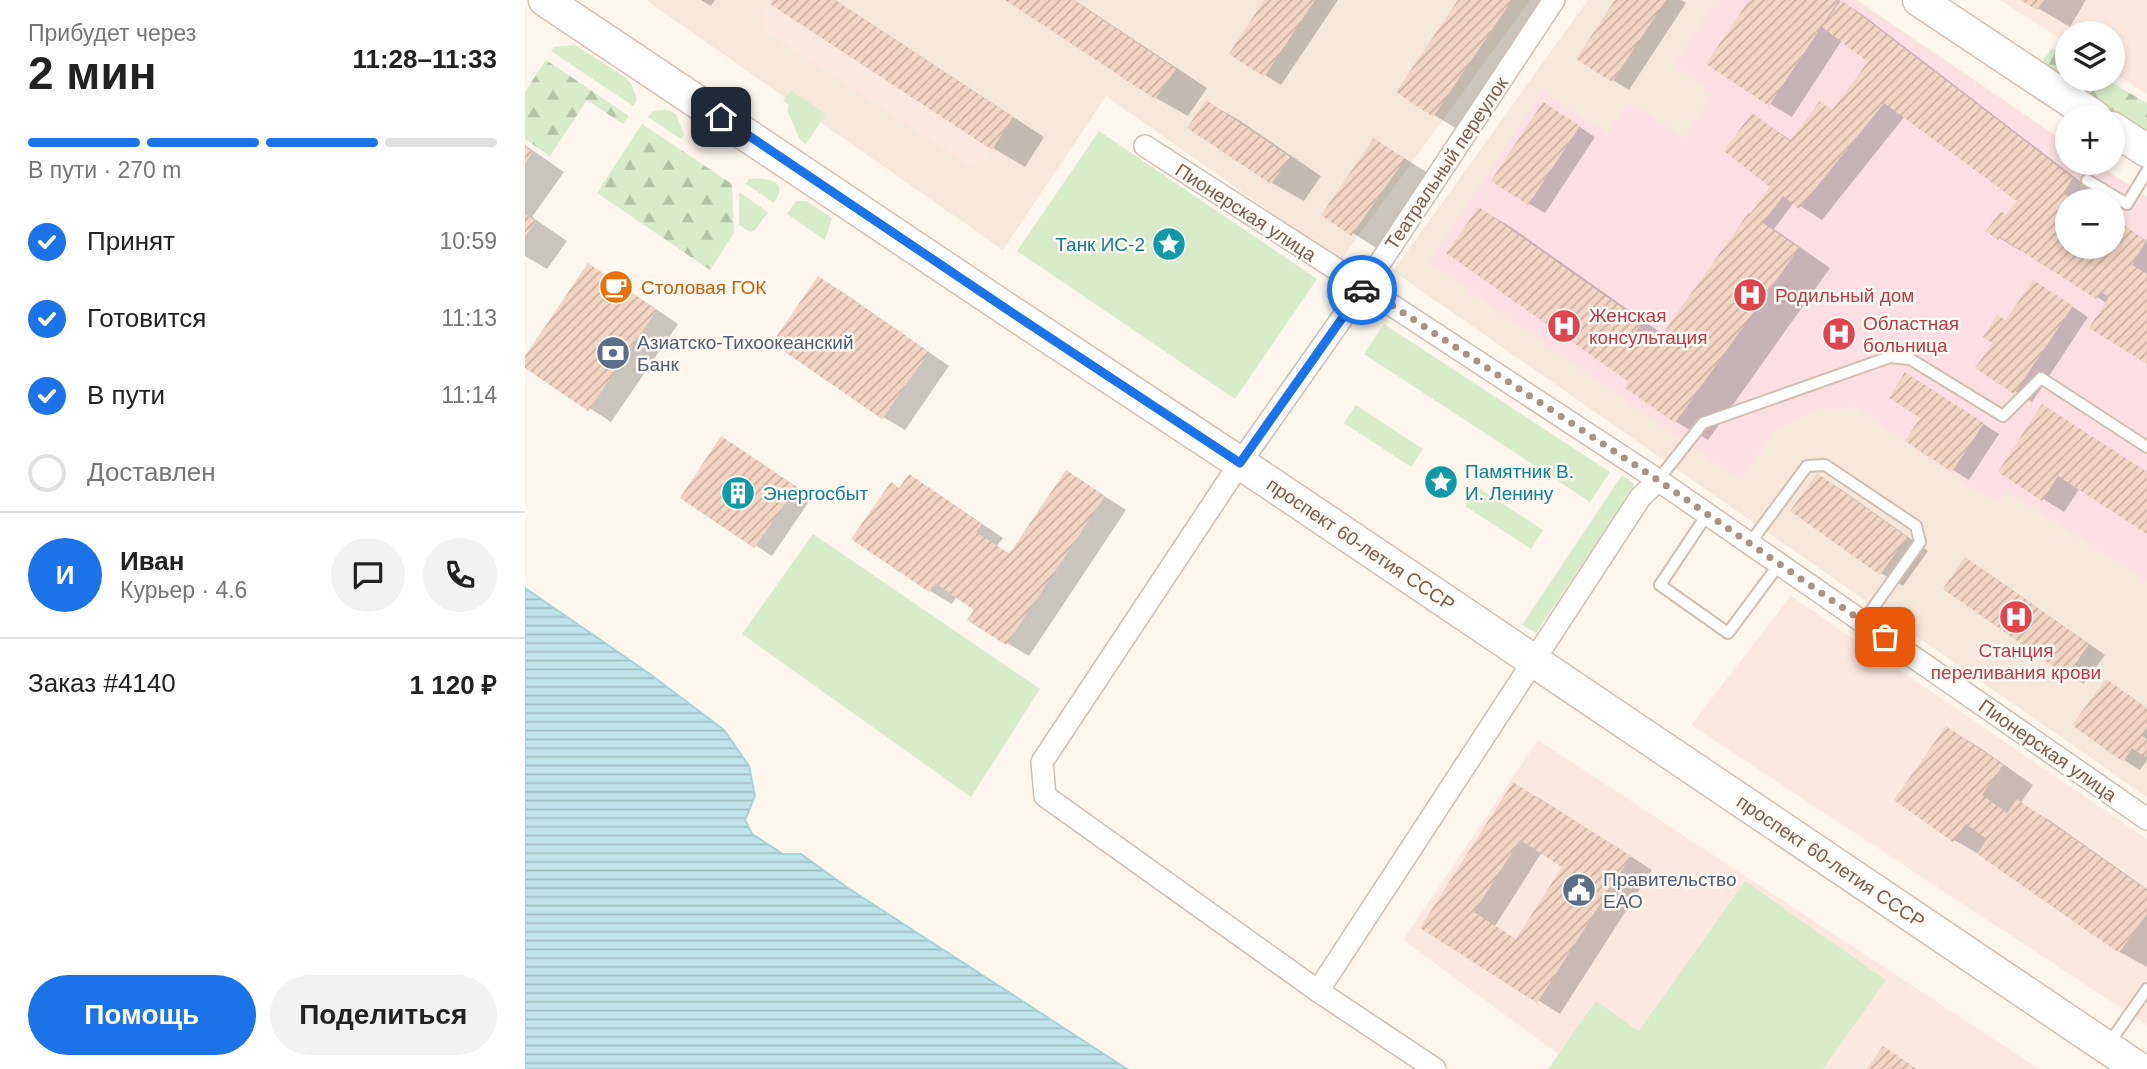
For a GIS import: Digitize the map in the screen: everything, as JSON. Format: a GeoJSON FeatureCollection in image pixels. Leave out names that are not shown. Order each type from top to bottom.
{"type":"FeatureCollection","features":[{"type":"Feature","properties":{"kind":"main road","name":"проспект 60-летия СССР"},"geometry":{"type":"LineString","coordinates":[[545,0],[1534,660],[2139,1069]]}},
{"type":"Feature","properties":{"kind":"main road"},"geometry":{"type":"LineString","coordinates":[[1919,0],[2077,105]]}},
{"type":"Feature","properties":{"kind":"main road"},"geometry":{"type":"LineString","coordinates":[[2125,137],[2147,151]]}},
{"type":"Feature","properties":{"kind":"street","name":"Театральный переулок"},"geometry":{"type":"LineString","coordinates":[[1434,1069],[1318,991],[1045,796],[1042,762],[1240,463],[1364,287],[1554,0]]}},
{"type":"Feature","properties":{"kind":"street","name":"Пионерская улица"},"geometry":{"type":"LineString","coordinates":[[1145,146],[1708,513],[2147,819]]}},
{"type":"Feature","properties":{"kind":"street"},"geometry":{"type":"LineString","coordinates":[[1318,991],[1640,498],[1658,480]]}},
{"type":"Feature","properties":{"kind":"lane"},"geometry":{"type":"LineString","coordinates":[[2125,203],[2127,204],[2147,171]]}},
{"type":"Feature","properties":{"kind":"lane"},"geometry":{"type":"LineString","coordinates":[[2087,180],[2103,189]]}},
{"type":"Feature","properties":{"kind":"lane"},"geometry":{"type":"LineString","coordinates":[[1658,480],[1703,424],[1889,357],[1910,359],[2003,416],[2041,378],[2147,447]]}},
{"type":"Feature","properties":{"kind":"lane"},"geometry":{"type":"LineString","coordinates":[[1750,543],[1807,466],[1825,465],[1916,526],[1920,542],[1863,622]]}},
{"type":"Feature","properties":{"kind":"lane"},"geometry":{"type":"LineString","coordinates":[[1708,513],[1660,585],[1728,633],[1780,563]]}},
{"type":"Feature","properties":{"kind":"lane"},"geometry":{"type":"LineString","coordinates":[[2107,1047],[2147,989]]}},
{"type":"Feature","properties":{"kind":"shaded area"},"geometry":{"type":"Polygon","coordinates":[[[646,0],[1530,0],[1340,261],[1106,96],[1003,250],[646,0]]]}},
{"type":"Feature","properties":{"kind":"shaded area","name":"Областная больница"},"geometry":{"type":"Polygon","coordinates":[[[1588,0],[1857,0],[2055,135],[2055,175],[2114,175],[2147,197],[2147,797],[1393,271],[1588,0]]]}},
{"type":"Feature","properties":{"kind":"shaded area","name":"Областная больница"},"geometry":{"type":"Polygon","coordinates":[[[1716,0],[1853,0],[2055,136],[2055,175],[2112,175],[2147,198],[2147,582],[2007,491],[1998,503],[1973,489],[1855,407],[1819,409],[1774,432],[1740,481],[1428,262],[1542,91],[1608,133],[1630,102],[1684,138],[1712,94],[1674,64],[1716,0]]]}},
{"type":"Feature","properties":{"kind":"shaded area"},"geometry":{"type":"Polygon","coordinates":[[[2000,0],[2147,0],[2147,94],[2125,80],[2125,21],[2055,21],[2055,35],[2000,0]]]}},
{"type":"Feature","properties":{"kind":"shaded area"},"geometry":{"type":"Polygon","coordinates":[[[770,4],[992,150],[986,159],[969,165],[764,30],[763,14],[770,4]]]}},
{"type":"Feature","properties":{"kind":"shaded area"},"geometry":{"type":"Polygon","coordinates":[[[1791,596],[2147,839],[2147,1025],[1691,725],[1791,596]]]}},
{"type":"Feature","properties":{"kind":"shaded area"},"geometry":{"type":"Polygon","coordinates":[[[1538,740],[2039,1069],[1579,1069],[1403,940],[1538,740]]]}},
{"type":"Feature","properties":{"kind":"green space"},"geometry":{"type":"Polygon","coordinates":[[[575,45],[625,77],[632,85],[637,100],[633,106],[551,51],[554,47],[575,45]]]}},
{"type":"Feature","properties":{"kind":"green space"},"geometry":{"type":"Polygon","coordinates":[[[2052,48],[2055,50],[2055,75],[2044,68],[2043,60],[2052,48]]]}},
{"type":"Feature","properties":{"kind":"green space"},"geometry":{"type":"Polygon","coordinates":[[[546,60],[629,116],[623,124],[587,100],[550,156],[525,139],[525,92],[546,60]]]}},
{"type":"Feature","properties":{"kind":"green space"},"geometry":{"type":"Polygon","coordinates":[[[791,90],[826,114],[806,144],[800,140],[787,110],[789,105],[783,101],[791,90]]]}},
{"type":"Feature","properties":{"kind":"green space"},"geometry":{"type":"Polygon","coordinates":[[[2125,90],[2147,103],[2147,135],[2125,121],[2125,105],[2101,105],[2079,91],[2125,90]]]}},
{"type":"Feature","properties":{"kind":"green space"},"geometry":{"type":"Polygon","coordinates":[[[659,110],[676,114],[684,135],[681,139],[648,117],[659,110]]]}},
{"type":"Feature","properties":{"kind":"green space"},"geometry":{"type":"Polygon","coordinates":[[[642,124],[732,184],[734,233],[710,270],[597,193],[642,124]]]}},
{"type":"Feature","properties":{"kind":"green space"},"geometry":{"type":"Polygon","coordinates":[[[1099,131],[1317,279],[1235,399],[1017,251],[1099,131]]]}},
{"type":"Feature","properties":{"kind":"green space"},"geometry":{"type":"Polygon","coordinates":[[[749,179],[769,180],[778,185],[778,195],[774,203],[746,184],[749,179]]]}},
{"type":"Feature","properties":{"kind":"green space"},"geometry":{"type":"Polygon","coordinates":[[[739,192],[768,212],[755,230],[750,232],[739,225],[739,192]]]}},
{"type":"Feature","properties":{"kind":"green space"},"geometry":{"type":"Polygon","coordinates":[[[796,201],[806,201],[832,218],[825,240],[787,214],[796,201]]]}},
{"type":"Feature","properties":{"kind":"green space"},"geometry":{"type":"Polygon","coordinates":[[[1384,324],[1610,472],[1590,502],[1364,354],[1384,324]]]}},
{"type":"Feature","properties":{"kind":"green space"},"geometry":{"type":"Polygon","coordinates":[[[1356,405],[1423,449],[1411,467],[1344,423],[1356,405]]]}},
{"type":"Feature","properties":{"kind":"green space"},"geometry":{"type":"Polygon","coordinates":[[[1622,475],[1635,485],[1536,633],[1522,625],[1622,475]]]}},
{"type":"Feature","properties":{"kind":"green space"},"geometry":{"type":"Polygon","coordinates":[[[1477,487],[1543,530],[1531,549],[1465,506],[1477,487]]]}},
{"type":"Feature","properties":{"kind":"green space"},"geometry":{"type":"Polygon","coordinates":[[[813,534],[1040,689],[971,797],[742,634],[813,534]]]}},
{"type":"Feature","properties":{"kind":"green space"},"geometry":{"type":"Polygon","coordinates":[[[1745,881],[1886,980],[1823,1069],[1548,1069],[1596,1001],[1639,1031],[1745,881]]]}},
{"type":"Feature","properties":{"kind":"water"},"geometry":{"type":"Polygon","coordinates":[[[525,588],[650,674],[724,730],[749,766],[755,796],[745,820],[752,834],[783,854],[801,854],[848,888],[1127,1069],[525,1069],[525,588]]]}},
{"type":"Feature","properties":{"kind":"building"},"geometry":{"type":"Polygon","coordinates":[[[772,0],[835,0],[1013,117],[992,150],[770,4],[772,0]]]}},
{"type":"Feature","properties":{"kind":"building"},"geometry":{"type":"Polygon","coordinates":[[[1005,0],[1073,0],[1176,69],[1155,99],[1005,0]]]}},
{"type":"Feature","properties":{"kind":"building"},"geometry":{"type":"Polygon","coordinates":[[[1264,0],[1315,0],[1264,77],[1229,54],[1264,0]]]}},
{"type":"Feature","properties":{"kind":"building"},"geometry":{"type":"Polygon","coordinates":[[[1458,0],[1512,0],[1433,117],[1396,92],[1458,0]]]}},
{"type":"Feature","properties":{"kind":"building"},"geometry":{"type":"Polygon","coordinates":[[[1615,0],[1666,0],[1612,82],[1576,59],[1615,0]]]}},
{"type":"Feature","properties":{"kind":"building"},"geometry":{"type":"Polygon","coordinates":[[[1749,0],[1839,0],[1769,106],[1706,64],[1749,0]]]}},
{"type":"Feature","properties":{"kind":"building"},"geometry":{"type":"Polygon","coordinates":[[[1841,0],[2055,164],[2055,175],[2069,175],[2073,178],[2066,189],[2055,189],[2055,259],[2125,259],[2125,226],[2146,241],[2132,265],[2147,274],[2147,364],[2089,328],[2109,297],[2101,292],[2096,299],[2000,237],[1998,240],[1986,231],[2001,211],[2006,215],[2017,201],[1884,103],[1799,209],[1783,196],[1763,223],[1799,248],[1675,423],[1625,388],[1629,382],[1446,253],[1479,207],[1642,322],[1635,333],[1654,346],[1749,212],[1750,214],[1770,187],[1724,151],[1752,113],[1790,141],[1820,101],[1832,110],[1868,62],[1822,27],[1841,0]]]}},
{"type":"Feature","properties":{"kind":"building"},"geometry":{"type":"Polygon","coordinates":[[[2020,0],[2044,0],[2037,10],[2020,0]]]}},
{"type":"Feature","properties":{"kind":"building"},"geometry":{"type":"Polygon","coordinates":[[[1206,100],[1290,157],[1271,184],[1187,128],[1206,100]]]}},
{"type":"Feature","properties":{"kind":"building"},"geometry":{"type":"Polygon","coordinates":[[[1543,102],[1580,126],[1528,205],[1491,181],[1543,102]]]}},
{"type":"Feature","properties":{"kind":"building"},"geometry":{"type":"Polygon","coordinates":[[[1374,138],[1405,159],[1351,236],[1321,215],[1374,138]]]}},
{"type":"Feature","properties":{"kind":"building"},"geometry":{"type":"Polygon","coordinates":[[[525,147],[533,152],[525,163],[525,147]]]}},
{"type":"Feature","properties":{"kind":"building"},"geometry":{"type":"Polygon","coordinates":[[[525,214],[536,221],[525,237],[525,214]]]}},
{"type":"Feature","properties":{"kind":"building"},"geometry":{"type":"Polygon","coordinates":[[[588,263],[657,310],[588,411],[525,368],[525,356],[588,263]]]}},
{"type":"Feature","properties":{"kind":"building"},"geometry":{"type":"Polygon","coordinates":[[[818,276],[929,352],[882,419],[772,343],[818,276]]]}},
{"type":"Feature","properties":{"kind":"building"},"geometry":{"type":"Polygon","coordinates":[[[2033,280],[2073,306],[2014,394],[1975,368],[1992,343],[1983,337],[1997,315],[2006,320],[2033,280]]]}},
{"type":"Feature","properties":{"kind":"building"},"geometry":{"type":"Polygon","coordinates":[[[1905,372],[1984,423],[1952,472],[1905,441],[1920,418],[1889,398],[1905,372]]]}},
{"type":"Feature","properties":{"kind":"building"},"geometry":{"type":"Polygon","coordinates":[[[2042,404],[2147,472],[2147,534],[2058,476],[2042,501],[1998,472],[2042,404]]]}},
{"type":"Feature","properties":{"kind":"building","name":"Энергосбыт"},"geometry":{"type":"Polygon","coordinates":[[[721,436],[797,487],[754,548],[680,498],[721,436]]]}},
{"type":"Feature","properties":{"kind":"building"},"geometry":{"type":"Polygon","coordinates":[[[1066,470],[1105,496],[1006,645],[967,620],[974,610],[935,583],[929,592],[851,539],[891,482],[899,488],[909,474],[982,524],[976,532],[1009,554],[1066,470]]]}},
{"type":"Feature","properties":{"kind":"building"},"geometry":{"type":"Polygon","coordinates":[[[1817,473],[1907,537],[1880,575],[1790,511],[1817,473]]]}},
{"type":"Feature","properties":{"kind":"building","name":"Станция переливания крови"},"geometry":{"type":"Polygon","coordinates":[[[1965,557],[2089,644],[2067,676],[1943,589],[1965,557]]]}},
{"type":"Feature","properties":{"kind":"building"},"geometry":{"type":"Polygon","coordinates":[[[2106,679],[2147,708],[2147,727],[2141,735],[2147,739],[2145,757],[2132,748],[2123,762],[2072,725],[2106,679]]]}},
{"type":"Feature","properties":{"kind":"building"},"geometry":{"type":"Polygon","coordinates":[[[1946,726],[2003,765],[1982,795],[2007,813],[2017,799],[2147,890],[2147,914],[2119,953],[1977,854],[1987,839],[1966,824],[1953,842],[1894,800],[1946,726]]]}},
{"type":"Feature","properties":{"kind":"building","name":"Правительство ЕАО"},"geometry":{"type":"Polygon","coordinates":[[[1513,782],[1631,856],[1537,1003],[1420,928],[1513,782]],[[1520,840],[1474,912],[1516,939],[1562,867],[1520,840]]]}},
{"type":"Feature","properties":{"kind":"building"},"geometry":{"type":"Polygon","coordinates":[[[1883,1046],[1917,1069],[1867,1069],[1883,1046]]]}},
{"type":"Feature","properties":{"kind":"way so far"},"geometry":{"type":"LineString","coordinates":[[1362,290],[1364,287],[1708,513],[1885,637]]}},
{"type":"Feature","properties":{"kind":"place","name":"Танк ИС-2"},"geometry":{"type":"Point","coordinates":[1169,244]}},
{"type":"Feature","properties":{"kind":"place","name":"Столовая ГОК"},"geometry":{"type":"Point","coordinates":[616,287]}},
{"type":"Feature","properties":{"kind":"place","name":"Родильный дом"},"geometry":{"type":"Point","coordinates":[1750,295]}},
{"type":"Feature","properties":{"kind":"place","name":"Женская консультация"},"geometry":{"type":"Point","coordinates":[1564,326]}},
{"type":"Feature","properties":{"kind":"place","name":"Областная больница"},"geometry":{"type":"Point","coordinates":[1839,334]}},
{"type":"Feature","properties":{"kind":"place","name":"Азиатско-Тихоокеанский Банк"},"geometry":{"type":"Point","coordinates":[613,353]}},
{"type":"Feature","properties":{"kind":"place","name":"Памятник В. И. Ленину"},"geometry":{"type":"Point","coordinates":[1441,482]}},
{"type":"Feature","properties":{"kind":"place","name":"Энергосбыт"},"geometry":{"type":"Point","coordinates":[738,493]}},
{"type":"Feature","properties":{"kind":"place","name":"Станция переливания крови"},"geometry":{"type":"Point","coordinates":[2016,617]}},
{"type":"Feature","properties":{"kind":"place","name":"Правительство ЕАО"},"geometry":{"type":"Point","coordinates":[1579,890]}},
{"type":"Feature","properties":{"kind":"route"},"geometry":{"type":"LineString","coordinates":[[721,117],[1240,463],[1362,290]]}}]}
